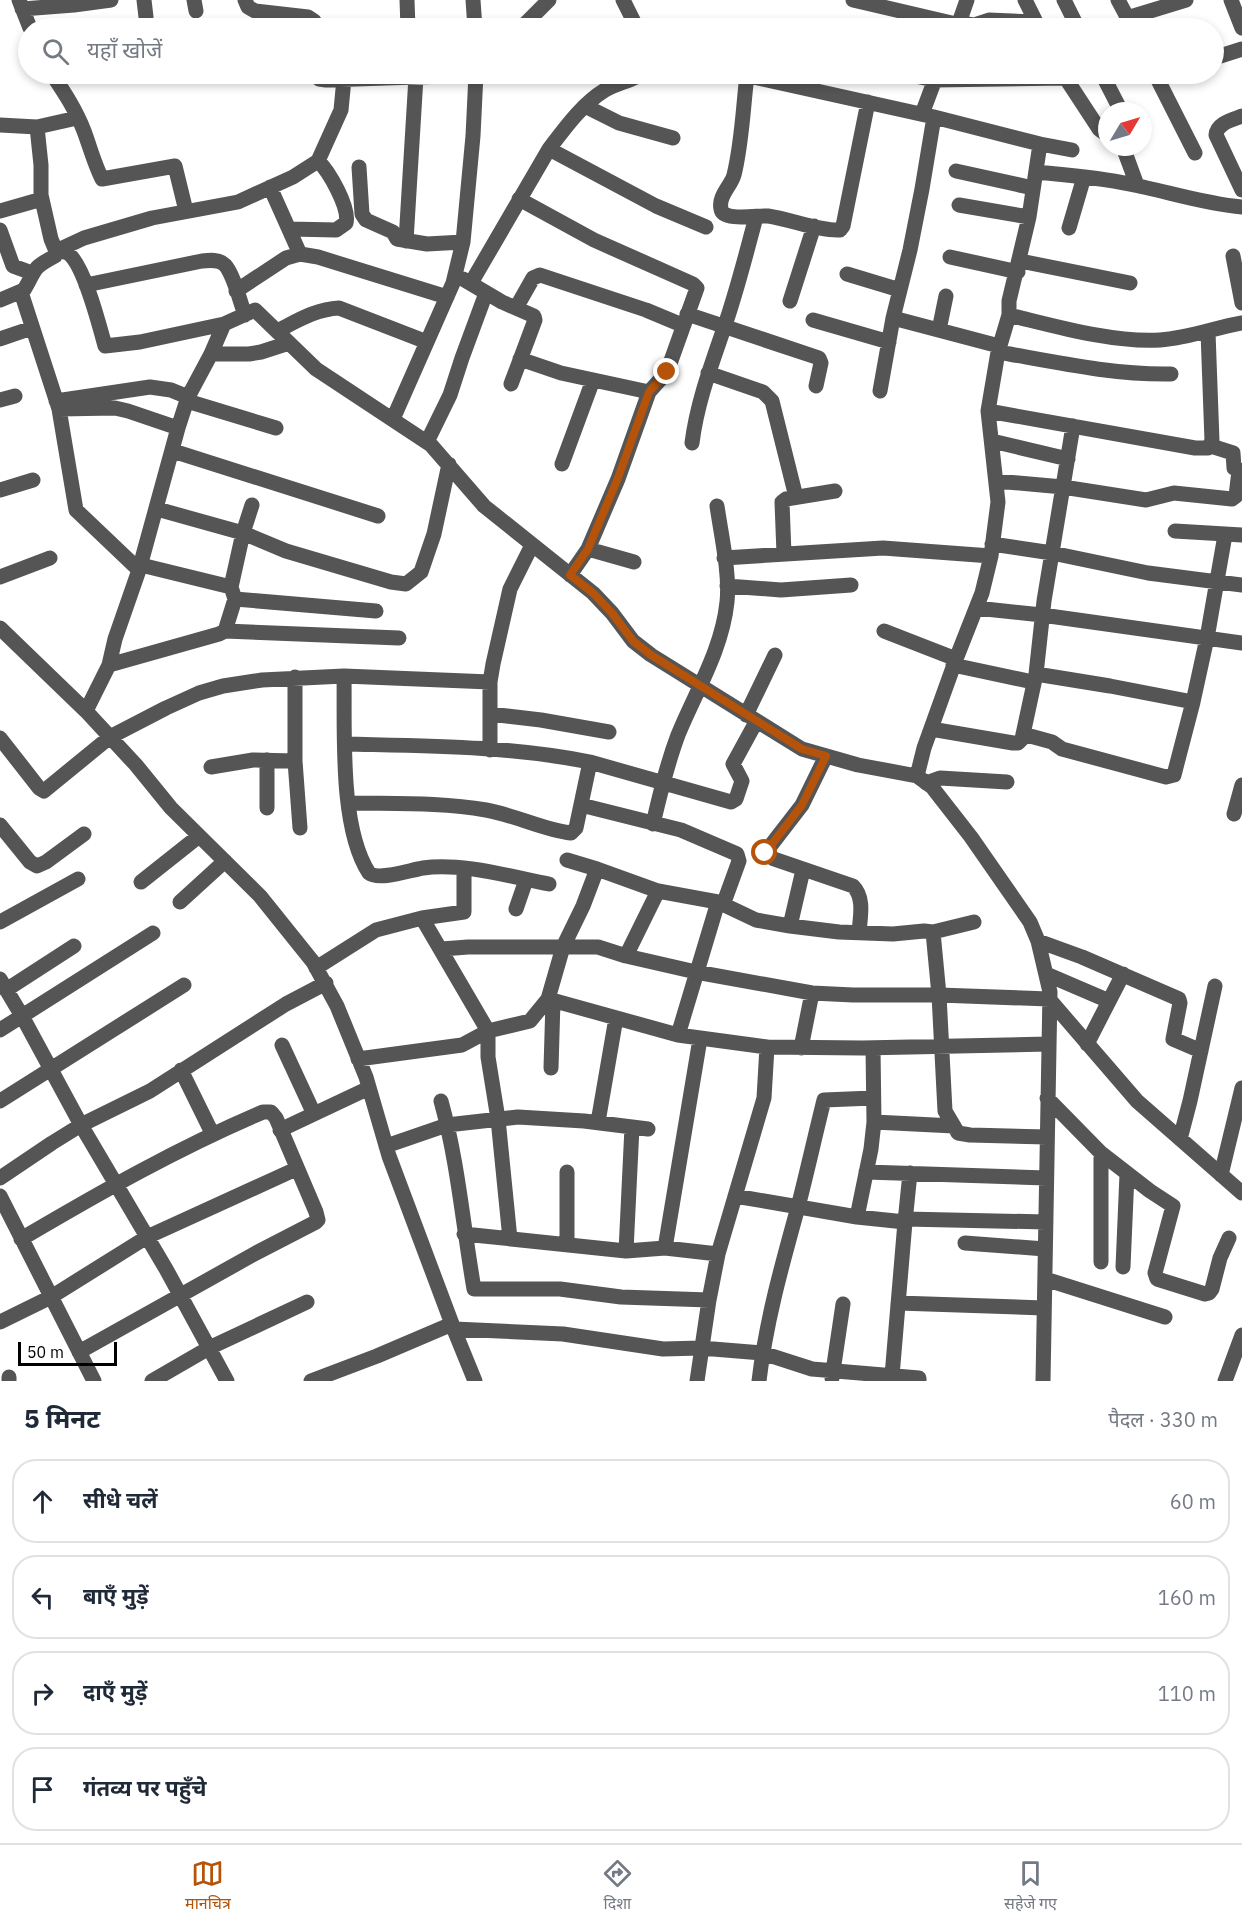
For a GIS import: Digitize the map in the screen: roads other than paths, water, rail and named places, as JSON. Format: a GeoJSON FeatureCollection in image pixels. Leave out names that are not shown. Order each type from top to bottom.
{"type":"FeatureCollection","features":[{"type":"Feature","properties":{"kind":"street"},"geometry":{"type":"LineString","coordinates":[[26,18],[20,4],[74,5],[111,0]]}},
{"type":"Feature","properties":{"kind":"street"},"geometry":{"type":"LineString","coordinates":[[144,0],[146,17]]}},
{"type":"Feature","properties":{"kind":"street"},"geometry":{"type":"LineString","coordinates":[[245,0],[248,7],[255,11],[310,18]]}},
{"type":"Feature","properties":{"kind":"street"},"geometry":{"type":"LineString","coordinates":[[407,0],[408,18]]}},
{"type":"Feature","properties":{"kind":"street"},"geometry":{"type":"LineString","coordinates":[[473,0],[474,18]]}},
{"type":"Feature","properties":{"kind":"street"},"geometry":{"type":"LineString","coordinates":[[623,0],[632,18]]}},
{"type":"Feature","properties":{"kind":"street"},"geometry":{"type":"LineString","coordinates":[[853,0],[927,18]]}},
{"type":"Feature","properties":{"kind":"street"},"geometry":{"type":"LineString","coordinates":[[959,18],[967,0]]}},
{"type":"Feature","properties":{"kind":"street"},"geometry":{"type":"LineString","coordinates":[[1025,0],[1034,18]]}},
{"type":"Feature","properties":{"kind":"street"},"geometry":{"type":"LineString","coordinates":[[1064,0],[1073,18]]}},
{"type":"Feature","properties":{"kind":"street"},"geometry":{"type":"LineString","coordinates":[[1118,0],[1127,18]]}},
{"type":"Feature","properties":{"kind":"street"},"geometry":{"type":"LineString","coordinates":[[1142,18],[1186,0]]}},
{"type":"Feature","properties":{"kind":"street"},"geometry":{"type":"LineString","coordinates":[[1231,0],[1242,28]]}},
{"type":"Feature","properties":{"kind":"street"},"geometry":{"type":"LineString","coordinates":[[529,18],[543,1]]}},
{"type":"Feature","properties":{"kind":"street"},"geometry":{"type":"LineString","coordinates":[[1224,55],[1242,50]]}},
{"type":"Feature","properties":{"kind":"street"},"geometry":{"type":"LineString","coordinates":[[59,84],[70,101],[83,129],[102,179],[175,166],[186,211]]}},
{"type":"Feature","properties":{"kind":"street"},"geometry":{"type":"LineString","coordinates":[[56,251],[84,238],[152,218],[238,202],[292,177],[318,161],[341,110],[344,84]]}},
{"type":"Feature","properties":{"kind":"street"},"geometry":{"type":"LineString","coordinates":[[406,241],[412,84]]}},
{"type":"Feature","properties":{"kind":"street"},"geometry":{"type":"LineString","coordinates":[[393,419],[455,275],[463,242],[476,84]]}},
{"type":"Feature","properties":{"kind":"street"},"geometry":{"type":"LineString","coordinates":[[471,283],[549,149],[585,106],[603,91],[620,84]]}},
{"type":"Feature","properties":{"kind":"street"},"geometry":{"type":"LineString","coordinates":[[742,84],[735,174],[725,191],[721,208],[725,214],[741,217],[768,216],[838,231],[843,226],[868,102]]}},
{"type":"Feature","properties":{"kind":"street"},"geometry":{"type":"LineString","coordinates":[[788,84],[1072,150]]}},
{"type":"Feature","properties":{"kind":"street"},"geometry":{"type":"LineString","coordinates":[[880,391],[893,318],[920,199],[928,115],[934,84]]}},
{"type":"Feature","properties":{"kind":"street"},"geometry":{"type":"LineString","coordinates":[[1069,84],[1098,127]]}},
{"type":"Feature","properties":{"kind":"street"},"geometry":{"type":"LineString","coordinates":[[1106,84],[1116,102]]}},
{"type":"Feature","properties":{"kind":"street"},"geometry":{"type":"LineString","coordinates":[[1163,84],[1195,153]]}},
{"type":"Feature","properties":{"kind":"street"},"geometry":{"type":"LineString","coordinates":[[585,106],[619,123],[673,138]]}},
{"type":"Feature","properties":{"kind":"street"},"geometry":{"type":"LineString","coordinates":[[1242,116],[1221,125],[1216,132],[1217,139],[1242,190]]}},
{"type":"Feature","properties":{"kind":"street"},"geometry":{"type":"LineString","coordinates":[[0,125],[37,127],[77,118]]}},
{"type":"Feature","properties":{"kind":"street"},"geometry":{"type":"LineString","coordinates":[[0,300],[24,290],[38,265],[55,256],[56,251],[42,200],[37,127]]}},
{"type":"Feature","properties":{"kind":"street"},"geometry":{"type":"LineString","coordinates":[[921,779],[931,729],[954,662],[982,593],[992,550],[998,502],[988,411],[998,349],[1009,315],[1029,217],[1040,144]]}},
{"type":"Feature","properties":{"kind":"street"},"geometry":{"type":"LineString","coordinates":[[549,149],[656,206],[706,227]]}},
{"type":"Feature","properties":{"kind":"street"},"geometry":{"type":"LineString","coordinates":[[1126,156],[1137,185]]}},
{"type":"Feature","properties":{"kind":"street"},"geometry":{"type":"LineString","coordinates":[[289,229],[336,230],[346,223],[348,216],[344,204],[326,170],[318,161]]}},
{"type":"Feature","properties":{"kind":"street"},"geometry":{"type":"LineString","coordinates":[[359,167],[364,218],[392,231],[396,239],[427,244],[463,242]]}},
{"type":"Feature","properties":{"kind":"street"},"geometry":{"type":"LineString","coordinates":[[957,171],[1035,180],[1084,177],[1137,185],[1214,204],[1242,207]]}},
{"type":"Feature","properties":{"kind":"street"},"geometry":{"type":"LineString","coordinates":[[1069,228],[1084,177]]}},
{"type":"Feature","properties":{"kind":"street"},"geometry":{"type":"LineString","coordinates":[[270,187],[300,254]]}},
{"type":"Feature","properties":{"kind":"street"},"geometry":{"type":"LineString","coordinates":[[519,199],[594,240],[693,284],[697,290],[667,372],[649,392],[618,478],[588,549],[570,575]]}},
{"type":"Feature","properties":{"kind":"street"},"geometry":{"type":"LineString","coordinates":[[0,211],[42,200]]}},
{"type":"Feature","properties":{"kind":"street"},"geometry":{"type":"LineString","coordinates":[[959,205],[1029,217]]}},
{"type":"Feature","properties":{"kind":"street"},"geometry":{"type":"LineString","coordinates":[[692,443],[695,418],[725,326],[756,217]]}},
{"type":"Feature","properties":{"kind":"street"},"geometry":{"type":"LineString","coordinates":[[790,301],[814,226]]}},
{"type":"Feature","properties":{"kind":"street"},"geometry":{"type":"LineString","coordinates":[[0,230],[6,263],[32,273]]}},
{"type":"Feature","properties":{"kind":"street"},"geometry":{"type":"LineString","coordinates":[[56,251],[65,252],[74,260],[94,307],[105,346],[140,342],[224,324],[255,310],[316,369],[427,442],[484,506],[599,600],[633,641],[701,687],[802,749],[858,765],[921,779],[1007,782]]}},
{"type":"Feature","properties":{"kind":"street"},"geometry":{"type":"LineString","coordinates":[[236,291],[286,258],[300,254],[318,256],[447,297]]}},
{"type":"Feature","properties":{"kind":"street"},"geometry":{"type":"LineString","coordinates":[[1233,256],[1242,303]]}},
{"type":"Feature","properties":{"kind":"street"},"geometry":{"type":"LineString","coordinates":[[951,257],[1130,283]]}},
{"type":"Feature","properties":{"kind":"street"},"geometry":{"type":"LineString","coordinates":[[86,285],[210,260],[219,261],[226,266],[245,315]]}},
{"type":"Feature","properties":{"kind":"street"},"geometry":{"type":"LineString","coordinates":[[847,274],[900,290]]}},
{"type":"Feature","properties":{"kind":"street"},"geometry":{"type":"LineString","coordinates":[[455,275],[486,293],[532,314],[535,318],[511,384]]}},
{"type":"Feature","properties":{"kind":"street"},"geometry":{"type":"LineString","coordinates":[[516,308],[533,278],[540,275],[646,310],[685,320],[725,326],[819,358],[821,363],[816,386]]}},
{"type":"Feature","properties":{"kind":"street"},"geometry":{"type":"LineString","coordinates":[[21,292],[57,405],[76,510],[140,568],[233,593],[376,611]]}},
{"type":"Feature","properties":{"kind":"street"},"geometry":{"type":"LineString","coordinates":[[427,442],[450,395],[486,293]]}},
{"type":"Feature","properties":{"kind":"street"},"geometry":{"type":"LineString","coordinates":[[939,330],[946,296]]}},
{"type":"Feature","properties":{"kind":"street"},"geometry":{"type":"LineString","coordinates":[[277,331],[313,313],[339,308],[427,342]]}},
{"type":"Feature","properties":{"kind":"street"},"geometry":{"type":"LineString","coordinates":[[1009,315],[1076,331],[1139,340],[1186,338],[1242,323]]}},
{"type":"Feature","properties":{"kind":"street"},"geometry":{"type":"LineString","coordinates":[[893,318],[998,349],[1079,366],[1144,375],[1171,374]]}},
{"type":"Feature","properties":{"kind":"street"},"geometry":{"type":"LineString","coordinates":[[813,320],[889,342]]}},
{"type":"Feature","properties":{"kind":"street"},"geometry":{"type":"LineString","coordinates":[[86,711],[109,664],[115,639],[140,568],[188,399],[224,324]]}},
{"type":"Feature","properties":{"kind":"street"},"geometry":{"type":"LineString","coordinates":[[0,339],[32,328]]}},
{"type":"Feature","properties":{"kind":"street"},"geometry":{"type":"LineString","coordinates":[[1208,332],[1212,441],[1210,447]]}},
{"type":"Feature","properties":{"kind":"street"},"geometry":{"type":"LineString","coordinates":[[211,354],[255,353],[289,343]]}},
{"type":"Feature","properties":{"kind":"street"},"geometry":{"type":"LineString","coordinates":[[520,359],[561,373],[649,392]]}},
{"type":"Feature","properties":{"kind":"street"},"geometry":{"type":"LineString","coordinates":[[708,373],[763,392],[772,400],[796,497]]}},
{"type":"Feature","properties":{"kind":"street"},"geometry":{"type":"LineString","coordinates":[[562,464],[593,380]]}},
{"type":"Feature","properties":{"kind":"street"},"geometry":{"type":"LineString","coordinates":[[57,405],[150,387],[171,390],[188,399],[276,428]]}},
{"type":"Feature","properties":{"kind":"street"},"geometry":{"type":"LineString","coordinates":[[0,400],[15,396]]}},
{"type":"Feature","properties":{"kind":"street"},"geometry":{"type":"LineString","coordinates":[[57,405],[122,410],[178,428]]}},
{"type":"Feature","properties":{"kind":"street"},"geometry":{"type":"LineString","coordinates":[[988,411],[1195,448],[1210,447],[1233,453],[1234,468],[1241,471],[1236,496],[1232,499],[1174,493],[1146,500],[1063,487],[996,481]]}},
{"type":"Feature","properties":{"kind":"street"},"geometry":{"type":"LineString","coordinates":[[931,729],[1013,743],[1021,741],[1035,678],[1042,615],[1073,426]]}},
{"type":"Feature","properties":{"kind":"street"},"geometry":{"type":"LineString","coordinates":[[992,441],[1068,459]]}},
{"type":"Feature","properties":{"kind":"street"},"geometry":{"type":"LineString","coordinates":[[173,451],[378,516]]}},
{"type":"Feature","properties":{"kind":"street"},"geometry":{"type":"LineString","coordinates":[[157,509],[243,533],[286,551],[391,582],[406,584],[421,572],[434,534],[449,464]]}},
{"type":"Feature","properties":{"kind":"street"},"geometry":{"type":"LineString","coordinates":[[0,490],[33,480]]}},
{"type":"Feature","properties":{"kind":"street"},"geometry":{"type":"LineString","coordinates":[[784,554],[781,503],[786,499],[835,490]]}},
{"type":"Feature","properties":{"kind":"street"},"geometry":{"type":"LineString","coordinates":[[225,631],[243,533],[252,506]]}},
{"type":"Feature","properties":{"kind":"street"},"geometry":{"type":"LineString","coordinates":[[653,824],[678,735],[718,644],[728,601],[717,506]]}},
{"type":"Feature","properties":{"kind":"street"},"geometry":{"type":"LineString","coordinates":[[1175,531],[1242,535]]}},
{"type":"Feature","properties":{"kind":"street"},"geometry":{"type":"LineString","coordinates":[[1023,734],[1052,742],[1062,749],[1168,777],[1175,773],[1207,638],[1225,535]]}},
{"type":"Feature","properties":{"kind":"street"},"geometry":{"type":"LineString","coordinates":[[490,750],[490,682],[510,590],[532,545]]}},
{"type":"Feature","properties":{"kind":"street"},"geometry":{"type":"LineString","coordinates":[[724,558],[884,548],[1052,553],[1149,573],[1242,585]]}},
{"type":"Feature","properties":{"kind":"street"},"geometry":{"type":"LineString","coordinates":[[588,549],[634,562]]}},
{"type":"Feature","properties":{"kind":"street"},"geometry":{"type":"LineString","coordinates":[[0,578],[50,558]]}},
{"type":"Feature","properties":{"kind":"street"},"geometry":{"type":"LineString","coordinates":[[728,586],[781,590],[851,585]]}},
{"type":"Feature","properties":{"kind":"street"},"geometry":{"type":"LineString","coordinates":[[976,608],[1242,643]]}},
{"type":"Feature","properties":{"kind":"street"},"geometry":{"type":"LineString","coordinates":[[0,628],[86,711],[171,808],[267,905],[295,939],[326,983],[369,1088],[386,1146],[473,1380]]}},
{"type":"Feature","properties":{"kind":"street"},"geometry":{"type":"LineString","coordinates":[[109,664],[225,631],[399,638]]}},
{"type":"Feature","properties":{"kind":"street"},"geometry":{"type":"LineString","coordinates":[[884,631],[954,662],[1035,678],[1110,686],[1193,702]]}},
{"type":"Feature","properties":{"kind":"street"},"geometry":{"type":"LineString","coordinates":[[346,744],[448,747],[567,757],[733,802],[742,782],[733,764],[775,655]]}},
{"type":"Feature","properties":{"kind":"street"},"geometry":{"type":"LineString","coordinates":[[0,738],[39,788],[44,791],[110,737],[199,693],[223,686],[262,680],[344,676],[490,682]]}},
{"type":"Feature","properties":{"kind":"street"},"geometry":{"type":"LineString","coordinates":[[344,676],[350,823],[366,869],[371,875],[378,877],[424,867],[464,868],[549,884]]}},
{"type":"Feature","properties":{"kind":"street"},"geometry":{"type":"LineString","coordinates":[[295,678],[295,761],[300,828]]}},
{"type":"Feature","properties":{"kind":"street"},"geometry":{"type":"LineString","coordinates":[[490,714],[609,732]]}},
{"type":"Feature","properties":{"kind":"street"},"geometry":{"type":"LineString","coordinates":[[826,756],[802,805],[765,851],[767,856],[847,883],[857,890],[861,902],[859,933]]}},
{"type":"Feature","properties":{"kind":"street"},"geometry":{"type":"LineString","coordinates":[[267,760],[267,808]]}},
{"type":"Feature","properties":{"kind":"street"},"geometry":{"type":"LineString","coordinates":[[212,767],[243,761],[295,761]]}},
{"type":"Feature","properties":{"kind":"street"},"geometry":{"type":"LineString","coordinates":[[348,803],[435,805],[485,810],[568,833],[573,832],[576,828],[590,762]]}},
{"type":"Feature","properties":{"kind":"street"},"geometry":{"type":"LineString","coordinates":[[921,779],[932,787],[1030,922],[1046,974],[1049,999],[1043,1381]]}},
{"type":"Feature","properties":{"kind":"street"},"geometry":{"type":"LineString","coordinates":[[1234,814],[1242,785]]}},
{"type":"Feature","properties":{"kind":"street"},"geometry":{"type":"LineString","coordinates":[[580,805],[692,834],[739,856],[740,861],[721,903],[696,972],[678,1035]]}},
{"type":"Feature","properties":{"kind":"street"},"geometry":{"type":"LineString","coordinates":[[2,833],[30,862],[37,866],[84,834]]}},
{"type":"Feature","properties":{"kind":"street"},"geometry":{"type":"LineString","coordinates":[[141,882],[199,836]]}},
{"type":"Feature","properties":{"kind":"street"},"geometry":{"type":"LineString","coordinates":[[567,860],[658,891],[721,903],[756,920],[790,926],[893,934],[933,932],[974,922]]}},
{"type":"Feature","properties":{"kind":"street"},"geometry":{"type":"LineString","coordinates":[[180,902],[225,861]]}},
{"type":"Feature","properties":{"kind":"street"},"geometry":{"type":"LineString","coordinates":[[316,968],[376,930],[422,918],[464,912],[464,868]]}},
{"type":"Feature","properties":{"kind":"street"},"geometry":{"type":"LineString","coordinates":[[551,1068],[550,1000],[564,947],[597,869]]}},
{"type":"Feature","properties":{"kind":"street"},"geometry":{"type":"LineString","coordinates":[[790,926],[803,870]]}},
{"type":"Feature","properties":{"kind":"street"},"geometry":{"type":"LineString","coordinates":[[0,922],[78,879]]}},
{"type":"Feature","properties":{"kind":"street"},"geometry":{"type":"LineString","coordinates":[[516,909],[526,880]]}},
{"type":"Feature","properties":{"kind":"street"},"geometry":{"type":"LineString","coordinates":[[626,956],[658,891]]}},
{"type":"Feature","properties":{"kind":"street"},"geometry":{"type":"LineString","coordinates":[[422,918],[488,1031],[488,1057],[498,1119],[510,1239]]}},
{"type":"Feature","properties":{"kind":"street"},"geometry":{"type":"LineString","coordinates":[[933,932],[945,1111],[958,1133],[1047,1137]]}},
{"type":"Feature","properties":{"kind":"street"},"geometry":{"type":"LineString","coordinates":[[0,1030],[153,933]]}},
{"type":"Feature","properties":{"kind":"street"},"geometry":{"type":"LineString","coordinates":[[1038,942],[1123,974],[1179,999],[1173,1039],[1201,1051]]}},
{"type":"Feature","properties":{"kind":"street"},"geometry":{"type":"LineString","coordinates":[[74,946],[4,992],[22,1016],[81,1125],[147,1237],[227,1381]]}},
{"type":"Feature","properties":{"kind":"street"},"geometry":{"type":"LineString","coordinates":[[442,949],[598,947],[696,972],[812,993],[1049,999],[1137,1101],[1242,1193]]}},
{"type":"Feature","properties":{"kind":"street"},"geometry":{"type":"LineString","coordinates":[[1046,974],[1109,1002]]}},
{"type":"Feature","properties":{"kind":"street"},"geometry":{"type":"LineString","coordinates":[[1087,1044],[1123,974]]}},
{"type":"Feature","properties":{"kind":"street"},"geometry":{"type":"LineString","coordinates":[[0,1178],[81,1125],[150,1090],[286,1004],[326,983]]}},
{"type":"Feature","properties":{"kind":"street"},"geometry":{"type":"LineString","coordinates":[[0,1101],[184,985]]}},
{"type":"Feature","properties":{"kind":"street"},"geometry":{"type":"LineString","coordinates":[[1180,1139],[1215,986]]}},
{"type":"Feature","properties":{"kind":"street"},"geometry":{"type":"LineString","coordinates":[[801,1048],[812,993]]}},
{"type":"Feature","properties":{"kind":"street"},"geometry":{"type":"LineString","coordinates":[[550,1000],[678,1035],[767,1047],[873,1048],[1048,1044]]}},
{"type":"Feature","properties":{"kind":"street"},"geometry":{"type":"LineString","coordinates":[[358,1059],[462,1045],[488,1031],[530,1021],[550,1000]]}},
{"type":"Feature","properties":{"kind":"street"},"geometry":{"type":"LineString","coordinates":[[598,1122],[616,1018]]}},
{"type":"Feature","properties":{"kind":"street"},"geometry":{"type":"LineString","coordinates":[[666,1248],[700,1039]]}},
{"type":"Feature","properties":{"kind":"street"},"geometry":{"type":"LineString","coordinates":[[282,1045],[314,1114]]}},
{"type":"Feature","properties":{"kind":"street"},"geometry":{"type":"LineString","coordinates":[[697,1381],[718,1254],[764,1098],[767,1047]]}},
{"type":"Feature","properties":{"kind":"street"},"geometry":{"type":"LineString","coordinates":[[857,1217],[874,1122],[873,1048]]}},
{"type":"Feature","properties":{"kind":"street"},"geometry":{"type":"LineString","coordinates":[[181,1070],[212,1133]]}},
{"type":"Feature","properties":{"kind":"street"},"geometry":{"type":"LineString","coordinates":[[280,1130],[369,1088]]}},
{"type":"Feature","properties":{"kind":"street"},"geometry":{"type":"LineString","coordinates":[[1221,1175],[1242,1088]]}},
{"type":"Feature","properties":{"kind":"street"},"geometry":{"type":"LineString","coordinates":[[759,1381],[762,1353],[776,1284],[824,1100],[873,1098]]}},
{"type":"Feature","properties":{"kind":"street"},"geometry":{"type":"LineString","coordinates":[[1047,1098],[1101,1153],[1173,1207],[1155,1273],[1157,1279],[1205,1294],[1209,1293],[1229,1238]]}},
{"type":"Feature","properties":{"kind":"street"},"geometry":{"type":"LineString","coordinates":[[441,1101],[459,1186],[464,1234],[474,1288],[560,1289],[621,1297],[709,1299]]}},
{"type":"Feature","properties":{"kind":"street"},"geometry":{"type":"LineString","coordinates":[[21,1239],[115,1183],[212,1133],[268,1110],[273,1114],[318,1217],[316,1222],[79,1352]]}},
{"type":"Feature","properties":{"kind":"street"},"geometry":{"type":"LineString","coordinates":[[386,1146],[447,1125],[518,1117],[598,1122],[648,1129]]}},
{"type":"Feature","properties":{"kind":"street"},"geometry":{"type":"LineString","coordinates":[[874,1122],[954,1126]]}},
{"type":"Feature","properties":{"kind":"street"},"geometry":{"type":"LineString","coordinates":[[626,1251],[632,1127]]}},
{"type":"Feature","properties":{"kind":"street"},"geometry":{"type":"LineString","coordinates":[[1101,1153],[1101,1262]]}},
{"type":"Feature","properties":{"kind":"street"},"geometry":{"type":"LineString","coordinates":[[0,1322],[51,1297],[147,1237],[296,1169]]}},
{"type":"Feature","properties":{"kind":"street"},"geometry":{"type":"LineString","coordinates":[[567,1172],[567,1245]]}},
{"type":"Feature","properties":{"kind":"street"},"geometry":{"type":"LineString","coordinates":[[866,1172],[1046,1178]]}},
{"type":"Feature","properties":{"kind":"street"},"geometry":{"type":"LineString","coordinates":[[892,1376],[910,1173]]}},
{"type":"Feature","properties":{"kind":"street"},"geometry":{"type":"LineString","coordinates":[[1123,1267],[1127,1174]]}},
{"type":"Feature","properties":{"kind":"street"},"geometry":{"type":"LineString","coordinates":[[0,1196],[94,1381]]}},
{"type":"Feature","properties":{"kind":"street"},"geometry":{"type":"LineString","coordinates":[[735,1196],[857,1217],[1046,1222]]}},
{"type":"Feature","properties":{"kind":"street"},"geometry":{"type":"LineString","coordinates":[[464,1234],[626,1251],[666,1248],[718,1254]]}},
{"type":"Feature","properties":{"kind":"street"},"geometry":{"type":"LineString","coordinates":[[965,1243],[1046,1249]]}},
{"type":"Feature","properties":{"kind":"street"},"geometry":{"type":"LineString","coordinates":[[1045,1279],[1165,1317]]}},
{"type":"Feature","properties":{"kind":"street"},"geometry":{"type":"LineString","coordinates":[[152,1381],[209,1348],[307,1302]]}},
{"type":"Feature","properties":{"kind":"street"},"geometry":{"type":"LineString","coordinates":[[898,1303],[1044,1308]]}},
{"type":"Feature","properties":{"kind":"street"},"geometry":{"type":"LineString","coordinates":[[832,1376],[843,1304]]}},
{"type":"Feature","properties":{"kind":"street"},"geometry":{"type":"LineString","coordinates":[[311,1381],[453,1327],[563,1334],[663,1349],[701,1348],[762,1353],[832,1376],[892,1376],[919,1378],[919,1381]]}},
{"type":"Feature","properties":{"kind":"street"},"geometry":{"type":"LineString","coordinates":[[1225,1381],[1242,1335]]}}]}
